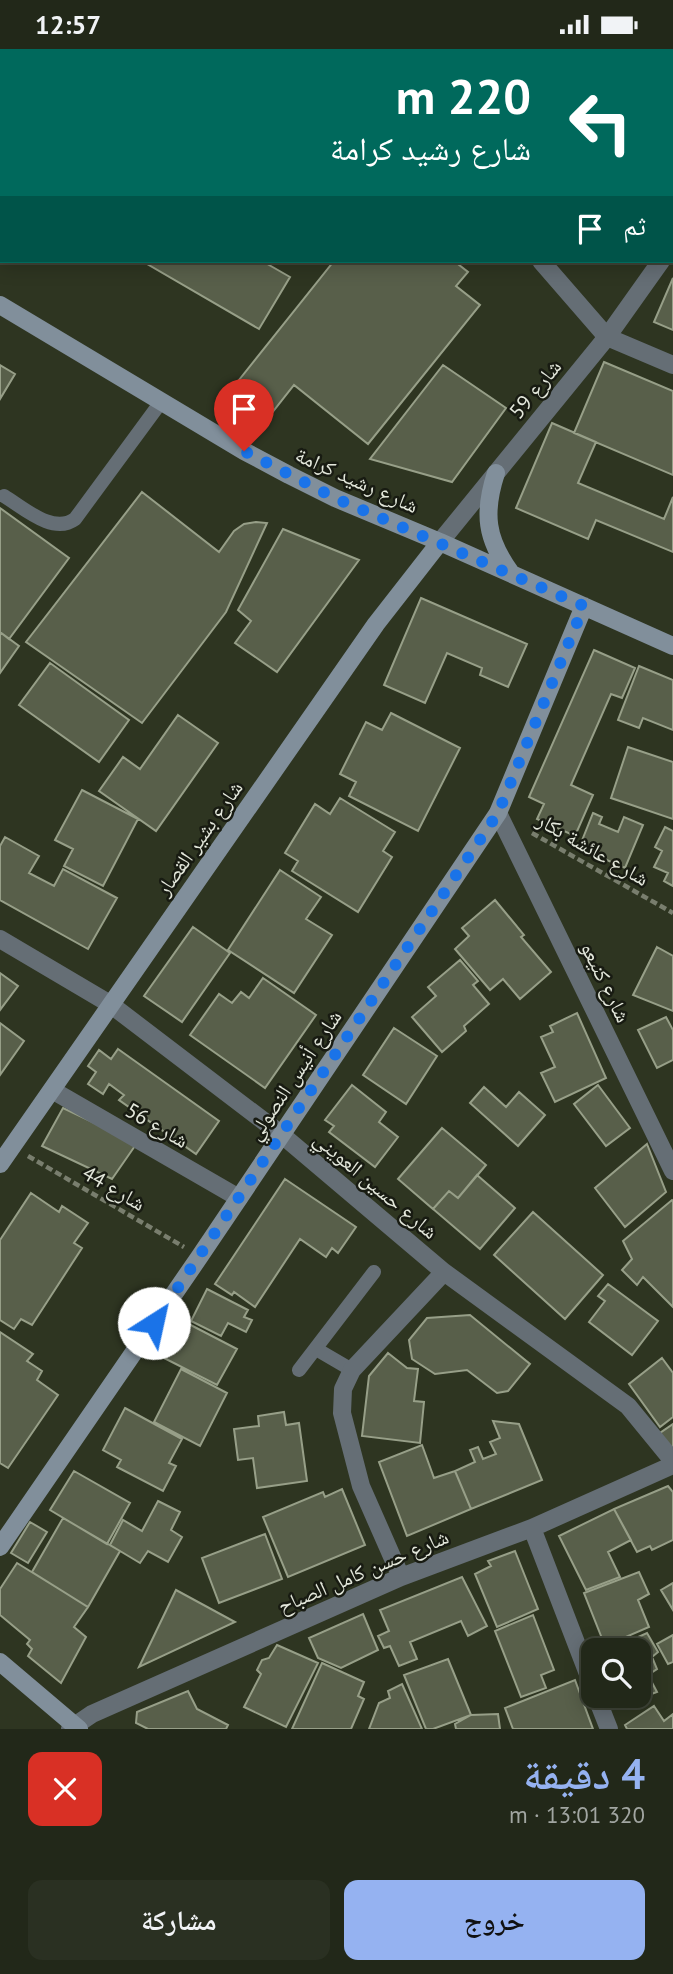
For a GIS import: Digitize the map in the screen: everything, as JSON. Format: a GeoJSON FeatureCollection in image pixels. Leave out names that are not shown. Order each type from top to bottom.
{"type":"FeatureCollection","features":[{"type":"Feature","properties":{"kind":"street"},"geometry":{"type":"LineString","coordinates":[[543,263],[607,337],[673,365]]}},
{"type":"Feature","properties":{"kind":"street","name":"شارع 59"},"geometry":{"type":"LineString","coordinates":[[440,542],[607,337],[660,263]]}},
{"type":"Feature","properties":{"kind":"street","name":"شارع رشيد كرامة"},"geometry":{"type":"LineString","coordinates":[[0,305],[244,451],[324,492],[673,646]]}},
{"type":"Feature","properties":{"kind":"street"},"geometry":{"type":"LineString","coordinates":[[496,473],[489,493],[487,515],[499,556],[511,573]]}},
{"type":"Feature","properties":{"kind":"street","name":"شارع بشير القصار"},"geometry":{"type":"LineString","coordinates":[[0,1164],[376,625],[440,542]]}},
{"type":"Feature","properties":{"kind":"street","name":"شارع أنيس النصولي"},"geometry":{"type":"LineString","coordinates":[[0,1547],[200,1256],[498,813],[584,606]]}},
{"type":"Feature","properties":{"kind":"street","name":"شارع كنيعو"},"geometry":{"type":"LineString","coordinates":[[498,813],[673,1171]]}},
{"type":"Feature","properties":{"kind":"street","name":"شارع حسين العويني"},"geometry":{"type":"LineString","coordinates":[[0,939],[110,1004],[282,1135],[444,1272],[628,1406],[673,1463]]}},
{"type":"Feature","properties":{"kind":"street","name":"شارع 56"},"geometry":{"type":"LineString","coordinates":[[52,1090],[239,1198]]}},
{"type":"Feature","properties":{"kind":"street"},"geometry":{"type":"LineString","coordinates":[[401,1577],[361,1486],[342,1413],[343,1389],[352,1370],[444,1272]]}},
{"type":"Feature","properties":{"kind":"street","name":"شارع حسن كامل الصباح"},"geometry":{"type":"LineString","coordinates":[[74,1728],[92,1714],[401,1577],[532,1528],[673,1463]]}},
{"type":"Feature","properties":{"kind":"street"},"geometry":{"type":"LineString","coordinates":[[532,1528],[581,1657]]}},
{"type":"Feature","properties":{"kind":"street"},"geometry":{"type":"LineString","coordinates":[[0,1662],[74,1728]]}},
{"type":"Feature","properties":{"kind":"street"},"geometry":{"type":"LineString","coordinates":[[601,1708],[609,1729]]}},
{"type":"Feature","properties":{"kind":"lane"},"geometry":{"type":"LineString","coordinates":[[4,496],[49,523],[68,524],[75,519],[161,402]]}},
{"type":"Feature","properties":{"kind":"lane"},"geometry":{"type":"LineString","coordinates":[[299,1370],[374,1272]]}},
{"type":"Feature","properties":{"kind":"lane"},"geometry":{"type":"LineString","coordinates":[[316,1349],[352,1370]]}},
{"type":"Feature","properties":{"kind":"path","name":"شارع عائشة بكار"},"geometry":{"type":"LineString","coordinates":[[498,813],[673,913]]}},
{"type":"Feature","properties":{"kind":"path","name":"شارع 44"},"geometry":{"type":"LineString","coordinates":[[12,1147],[200,1256]]}},
{"type":"Feature","properties":{"kind":"building"},"geometry":{"type":"Polygon","coordinates":[[[145,263],[266,263],[290,277],[259,329],[145,263]]]}},
{"type":"Feature","properties":{"kind":"building"},"geometry":{"type":"Polygon","coordinates":[[[332,263],[457,263],[468,272],[456,286],[480,305],[368,444],[294,385],[271,414],[235,385],[332,263]]]}},
{"type":"Feature","properties":{"kind":"building"},"geometry":{"type":"Polygon","coordinates":[[[673,278],[673,330],[654,322],[673,278]]]}},
{"type":"Feature","properties":{"kind":"building"},"geometry":{"type":"Polygon","coordinates":[[[604,362],[673,391],[673,475],[574,433],[604,362]]]}},
{"type":"Feature","properties":{"kind":"building"},"geometry":{"type":"Polygon","coordinates":[[[0,365],[15,374],[0,399],[0,365]]]}},
{"type":"Feature","properties":{"kind":"building"},"geometry":{"type":"Polygon","coordinates":[[[443,365],[506,408],[452,482],[370,459],[443,365]]]}},
{"type":"Feature","properties":{"kind":"building"},"geometry":{"type":"Polygon","coordinates":[[[552,423],[596,442],[578,483],[664,519],[673,497],[673,552],[596,520],[588,539],[516,508],[552,423]]]}},
{"type":"Feature","properties":{"kind":"building"},"geometry":{"type":"Polygon","coordinates":[[[142,492],[219,552],[234,531],[244,524],[267,523],[226,612],[142,723],[26,642],[142,492]]]}},
{"type":"Feature","properties":{"kind":"building"},"geometry":{"type":"Polygon","coordinates":[[[0,508],[69,558],[9,639],[0,632],[0,508]]]}},
{"type":"Feature","properties":{"kind":"building"},"geometry":{"type":"Polygon","coordinates":[[[283,529],[359,560],[277,672],[235,643],[251,621],[238,610],[283,529]]]}},
{"type":"Feature","properties":{"kind":"building"},"geometry":{"type":"Polygon","coordinates":[[[421,598],[527,644],[508,687],[480,675],[482,668],[447,653],[425,703],[384,685],[421,598]]]}},
{"type":"Feature","properties":{"kind":"building"},"geometry":{"type":"Polygon","coordinates":[[[0,632],[19,646],[0,673],[0,632]]]}},
{"type":"Feature","properties":{"kind":"building"},"geometry":{"type":"Polygon","coordinates":[[[594,650],[635,668],[622,698],[611,694],[571,785],[593,795],[575,836],[537,819],[544,804],[529,797],[594,650]]]}},
{"type":"Feature","properties":{"kind":"building"},"geometry":{"type":"Polygon","coordinates":[[[50,663],[129,720],[99,762],[19,705],[50,663]]]}},
{"type":"Feature","properties":{"kind":"building"},"geometry":{"type":"Polygon","coordinates":[[[639,666],[673,680],[673,730],[643,718],[639,728],[618,720],[639,666]]]}},
{"type":"Feature","properties":{"kind":"building"},"geometry":{"type":"Polygon","coordinates":[[[391,713],[460,748],[418,831],[349,796],[356,782],[340,774],[366,722],[382,730],[391,713]]]}},
{"type":"Feature","properties":{"kind":"building"},"geometry":{"type":"Polygon","coordinates":[[[178,715],[218,743],[156,831],[99,791],[123,757],[140,769],[178,715]]]}},
{"type":"Feature","properties":{"kind":"building"},"geometry":{"type":"Polygon","coordinates":[[[628,747],[673,762],[673,819],[611,798],[628,747]]]}},
{"type":"Feature","properties":{"kind":"building"},"geometry":{"type":"Polygon","coordinates":[[[82,790],[138,819],[103,886],[64,866],[73,849],[55,840],[82,790]]]}},
{"type":"Feature","properties":{"kind":"building"},"geometry":{"type":"Polygon","coordinates":[[[340,798],[395,832],[383,851],[392,857],[358,912],[292,871],[298,861],[285,853],[315,804],[330,814],[340,798]]]}},
{"type":"Feature","properties":{"kind":"building"},"geometry":{"type":"Polygon","coordinates":[[[593,813],[602,817],[599,824],[618,832],[624,817],[643,825],[625,868],[579,848],[593,813]]]}},
{"type":"Feature","properties":{"kind":"building"},"geometry":{"type":"Polygon","coordinates":[[[665,827],[673,831],[673,886],[664,881],[668,873],[654,867],[662,851],[655,847],[665,827]]]}},
{"type":"Feature","properties":{"kind":"building"},"geometry":{"type":"Polygon","coordinates":[[[5,837],[39,856],[29,873],[54,886],[63,869],[117,898],[88,949],[0,900],[0,846],[5,837]]]}},
{"type":"Feature","properties":{"kind":"building"},"geometry":{"type":"Polygon","coordinates":[[[280,870],[321,897],[306,919],[332,935],[294,993],[228,950],[280,870]]]}},
{"type":"Feature","properties":{"kind":"building"},"geometry":{"type":"Polygon","coordinates":[[[495,900],[524,935],[521,937],[551,972],[520,999],[503,979],[490,990],[455,949],[469,936],[462,928],[495,900]]]}},
{"type":"Feature","properties":{"kind":"building"},"geometry":{"type":"Polygon","coordinates":[[[193,927],[230,953],[182,1022],[144,996],[193,927]]]}},
{"type":"Feature","properties":{"kind":"building"},"geometry":{"type":"Polygon","coordinates":[[[657,947],[673,956],[673,1011],[633,995],[657,947]]]}},
{"type":"Feature","properties":{"kind":"building"},"geometry":{"type":"Polygon","coordinates":[[[460,960],[478,981],[473,985],[489,1004],[464,1026],[466,1031],[442,1052],[412,1017],[436,996],[428,987],[460,960]]]}},
{"type":"Feature","properties":{"kind":"building"},"geometry":{"type":"Polygon","coordinates":[[[0,973],[18,986],[0,1010],[0,973]]]}},
{"type":"Feature","properties":{"kind":"building"},"geometry":{"type":"Polygon","coordinates":[[[263,978],[316,1015],[265,1088],[190,1035],[219,994],[232,1003],[241,992],[249,998],[263,978]]]}},
{"type":"Feature","properties":{"kind":"building"},"geometry":{"type":"Polygon","coordinates":[[[577,1013],[606,1078],[555,1102],[541,1073],[555,1067],[541,1037],[553,1032],[550,1026],[577,1013]]]}},
{"type":"Feature","properties":{"kind":"building"},"geometry":{"type":"Polygon","coordinates":[[[666,1017],[673,1030],[673,1060],[657,1068],[638,1030],[666,1017]]]}},
{"type":"Feature","properties":{"kind":"building"},"geometry":{"type":"Polygon","coordinates":[[[0,1023],[24,1041],[0,1075],[0,1023]]]}},
{"type":"Feature","properties":{"kind":"building"},"geometry":{"type":"Polygon","coordinates":[[[394,1028],[437,1056],[406,1104],[363,1075],[394,1028]]]}},
{"type":"Feature","properties":{"kind":"building"},"geometry":{"type":"Polygon","coordinates":[[[118,1049],[219,1121],[196,1154],[119,1100],[124,1095],[109,1084],[103,1094],[88,1084],[96,1072],[88,1066],[99,1050],[111,1059],[118,1049]]]}},
{"type":"Feature","properties":{"kind":"building"},"geometry":{"type":"Polygon","coordinates":[[[352,1085],[386,1112],[379,1122],[398,1137],[375,1167],[329,1132],[334,1126],[325,1120],[352,1085]]]}},
{"type":"Feature","properties":{"kind":"building"},"geometry":{"type":"Polygon","coordinates":[[[598,1085],[630,1128],[606,1146],[574,1104],[598,1085]]]}},
{"type":"Feature","properties":{"kind":"building"},"geometry":{"type":"Polygon","coordinates":[[[484,1087],[506,1107],[519,1092],[545,1115],[518,1146],[470,1103],[484,1087]]]}},
{"type":"Feature","properties":{"kind":"building"},"geometry":{"type":"Polygon","coordinates":[[[63,1108],[137,1143],[112,1179],[42,1146],[63,1108]]]}},
{"type":"Feature","properties":{"kind":"building"},"geometry":{"type":"Polygon","coordinates":[[[442,1128],[486,1165],[458,1198],[449,1191],[433,1209],[398,1179],[442,1128]]]}},
{"type":"Feature","properties":{"kind":"building"},"geometry":{"type":"Polygon","coordinates":[[[647,1144],[666,1192],[625,1227],[595,1188],[647,1144]]]}},
{"type":"Feature","properties":{"kind":"building"},"geometry":{"type":"Polygon","coordinates":[[[477,1175],[515,1208],[480,1249],[433,1209],[449,1191],[458,1198],[477,1175]]]}},
{"type":"Feature","properties":{"kind":"building"},"geometry":{"type":"Polygon","coordinates":[[[285,1179],[356,1227],[338,1253],[332,1248],[326,1257],[300,1239],[255,1307],[234,1292],[232,1295],[215,1284],[285,1179]]]}},
{"type":"Feature","properties":{"kind":"building"},"geometry":{"type":"Polygon","coordinates":[[[31,1193],[59,1212],[62,1206],[88,1223],[74,1243],[82,1248],[32,1325],[21,1319],[14,1329],[0,1320],[0,1240],[31,1193]]]}},
{"type":"Feature","properties":{"kind":"building"},"geometry":{"type":"Polygon","coordinates":[[[672,1200],[673,1307],[643,1277],[637,1285],[622,1270],[632,1259],[623,1241],[672,1200]]]}},
{"type":"Feature","properties":{"kind":"building"},"geometry":{"type":"Polygon","coordinates":[[[533,1212],[603,1275],[565,1319],[494,1255],[533,1212]]]}},
{"type":"Feature","properties":{"kind":"building"},"geometry":{"type":"Polygon","coordinates":[[[608,1284],[658,1321],[632,1355],[589,1322],[605,1301],[598,1296],[608,1284]]]}},
{"type":"Feature","properties":{"kind":"building"},"geometry":{"type":"Polygon","coordinates":[[[207,1289],[248,1310],[244,1317],[252,1320],[246,1332],[228,1323],[221,1336],[191,1321],[207,1289]]]}},
{"type":"Feature","properties":{"kind":"building"},"geometry":{"type":"Polygon","coordinates":[[[470,1315],[530,1364],[508,1391],[497,1393],[467,1370],[435,1374],[412,1359],[409,1340],[427,1318],[470,1315]]]}},
{"type":"Feature","properties":{"kind":"building"},"geometry":{"type":"Polygon","coordinates":[[[183,1321],[237,1349],[217,1385],[164,1358],[183,1321]]]}},
{"type":"Feature","properties":{"kind":"building"},"geometry":{"type":"Polygon","coordinates":[[[0,1332],[33,1354],[27,1361],[42,1371],[37,1380],[58,1395],[8,1468],[0,1463],[0,1332]]]}},
{"type":"Feature","properties":{"kind":"building"},"geometry":{"type":"Polygon","coordinates":[[[388,1353],[407,1368],[418,1369],[414,1401],[424,1402],[420,1443],[362,1436],[369,1376],[388,1353]]]}},
{"type":"Feature","properties":{"kind":"building"},"geometry":{"type":"Polygon","coordinates":[[[662,1358],[673,1373],[673,1417],[660,1427],[629,1384],[662,1358]]]}},
{"type":"Feature","properties":{"kind":"building"},"geometry":{"type":"Polygon","coordinates":[[[181,1369],[227,1393],[200,1446],[154,1422],[181,1369]]]}},
{"type":"Feature","properties":{"kind":"building"},"geometry":{"type":"Polygon","coordinates":[[[125,1408],[182,1439],[169,1463],[176,1466],[163,1491],[117,1467],[121,1460],[103,1450],[125,1408]]]}},
{"type":"Feature","properties":{"kind":"building"},"geometry":{"type":"Polygon","coordinates":[[[284,1412],[286,1425],[299,1423],[307,1481],[257,1488],[253,1458],[238,1460],[234,1429],[259,1426],[258,1416],[284,1412]]]}},
{"type":"Feature","properties":{"kind":"building"},"geometry":{"type":"Polygon","coordinates":[[[493,1421],[519,1424],[542,1480],[471,1509],[455,1471],[475,1462],[470,1450],[478,1447],[483,1459],[496,1454],[490,1442],[500,1438],[493,1421]]]}},
{"type":"Feature","properties":{"kind":"building"},"geometry":{"type":"Polygon","coordinates":[[[673,1424],[673,1452],[657,1435],[673,1424]]]}},
{"type":"Feature","properties":{"kind":"building"},"geometry":{"type":"Polygon","coordinates":[[[422,1445],[434,1478],[455,1471],[471,1509],[407,1536],[379,1462],[422,1445]]]}},
{"type":"Feature","properties":{"kind":"building"},"geometry":{"type":"Polygon","coordinates":[[[74,1471],[130,1503],[107,1544],[50,1510],[74,1471]]]}},
{"type":"Feature","properties":{"kind":"building"},"geometry":{"type":"Polygon","coordinates":[[[668,1486],[673,1492],[673,1540],[652,1550],[650,1546],[637,1552],[614,1509],[668,1486]]]}},
{"type":"Feature","properties":{"kind":"building"},"geometry":{"type":"Polygon","coordinates":[[[342,1489],[365,1545],[288,1577],[263,1517],[323,1492],[325,1497],[342,1489]]]}},
{"type":"Feature","properties":{"kind":"building"},"geometry":{"type":"Polygon","coordinates":[[[158,1501],[180,1512],[171,1530],[182,1537],[168,1562],[148,1551],[140,1563],[110,1545],[123,1520],[142,1531],[158,1501]]]}},
{"type":"Feature","properties":{"kind":"building"},"geometry":{"type":"Polygon","coordinates":[[[614,1509],[631,1540],[608,1552],[620,1577],[586,1590],[559,1536],[614,1509]]]}},
{"type":"Feature","properties":{"kind":"building"},"geometry":{"type":"Polygon","coordinates":[[[63,1518],[120,1551],[88,1607],[32,1572],[63,1518]]]}},
{"type":"Feature","properties":{"kind":"building"},"geometry":{"type":"Polygon","coordinates":[[[30,1522],[47,1532],[28,1563],[11,1553],[30,1522]]]}},
{"type":"Feature","properties":{"kind":"building"},"geometry":{"type":"Polygon","coordinates":[[[265,1534],[282,1579],[219,1603],[202,1558],[265,1534]]]}},
{"type":"Feature","properties":{"kind":"building"},"geometry":{"type":"Polygon","coordinates":[[[515,1551],[538,1609],[497,1627],[475,1574],[491,1566],[488,1561],[515,1551]]]}},
{"type":"Feature","properties":{"kind":"building"},"geometry":{"type":"Polygon","coordinates":[[[17,1563],[88,1607],[74,1627],[86,1637],[61,1683],[28,1656],[32,1649],[27,1644],[30,1640],[0,1615],[0,1589],[17,1563]]]}},
{"type":"Feature","properties":{"kind":"building"},"geometry":{"type":"Polygon","coordinates":[[[639,1572],[649,1594],[638,1600],[649,1627],[624,1638],[602,1638],[584,1593],[639,1572]]]}},
{"type":"Feature","properties":{"kind":"building"},"geometry":{"type":"Polygon","coordinates":[[[462,1577],[487,1626],[468,1636],[461,1621],[410,1642],[417,1659],[399,1666],[390,1646],[384,1648],[378,1636],[389,1631],[380,1610],[462,1577]]]}},
{"type":"Feature","properties":{"kind":"building"},"geometry":{"type":"Polygon","coordinates":[[[673,1583],[673,1610],[661,1590],[673,1583]]]}},
{"type":"Feature","properties":{"kind":"building"},"geometry":{"type":"Polygon","coordinates":[[[176,1590],[235,1622],[139,1667],[176,1590]]]}},
{"type":"Feature","properties":{"kind":"building"},"geometry":{"type":"Polygon","coordinates":[[[363,1614],[378,1650],[341,1668],[318,1658],[309,1638],[363,1614]]]}},
{"type":"Feature","properties":{"kind":"building"},"geometry":{"type":"Polygon","coordinates":[[[533,1615],[554,1670],[541,1675],[546,1688],[521,1697],[495,1631],[533,1615]]]}},
{"type":"Feature","properties":{"kind":"building"},"geometry":{"type":"Polygon","coordinates":[[[647,1633],[650,1638],[636,1638],[647,1633]]]}},
{"type":"Feature","properties":{"kind":"building"},"geometry":{"type":"Polygon","coordinates":[[[673,1635],[673,1662],[668,1664],[657,1644],[673,1635]]]}},
{"type":"Feature","properties":{"kind":"building"},"geometry":{"type":"Polygon","coordinates":[[[651,1640],[658,1652],[652,1657],[657,1669],[651,1673],[651,1640]]]}},
{"type":"Feature","properties":{"kind":"building"},"geometry":{"type":"Polygon","coordinates":[[[277,1645],[318,1663],[286,1727],[244,1707],[261,1674],[257,1670],[262,1660],[269,1658],[277,1645]]]}},
{"type":"Feature","properties":{"kind":"building"},"geometry":{"type":"Polygon","coordinates":[[[448,1659],[471,1715],[426,1729],[404,1675],[448,1659]]]}},
{"type":"Feature","properties":{"kind":"building"},"geometry":{"type":"Polygon","coordinates":[[[322,1663],[364,1682],[358,1696],[364,1699],[351,1729],[292,1729],[322,1663]]]}},
{"type":"Feature","properties":{"kind":"building"},"geometry":{"type":"Polygon","coordinates":[[[575,1680],[581,1696],[581,1708],[585,1708],[593,1729],[513,1729],[505,1708],[575,1680]]]}},
{"type":"Feature","properties":{"kind":"building"},"geometry":{"type":"Polygon","coordinates":[[[651,1681],[657,1692],[651,1694],[651,1681]]]}},
{"type":"Feature","properties":{"kind":"building"},"geometry":{"type":"Polygon","coordinates":[[[402,1684],[422,1729],[369,1729],[379,1703],[390,1698],[388,1691],[402,1684]]]}},
{"type":"Feature","properties":{"kind":"building"},"geometry":{"type":"Polygon","coordinates":[[[188,1691],[197,1709],[228,1725],[226,1729],[148,1729],[136,1723],[137,1712],[188,1691]]]}},
{"type":"Feature","properties":{"kind":"building"},"geometry":{"type":"Polygon","coordinates":[[[654,1706],[664,1721],[673,1714],[673,1729],[627,1729],[625,1725],[654,1706]]]}},
{"type":"Feature","properties":{"kind":"building"},"geometry":{"type":"Polygon","coordinates":[[[498,1714],[500,1729],[456,1729],[455,1724],[471,1715],[498,1714]]]}},
{"type":"Feature","properties":{"kind":"route"},"geometry":{"type":"LineString","coordinates":[[154,1323],[498,813],[584,606],[335,498],[244,451]]}}]}
